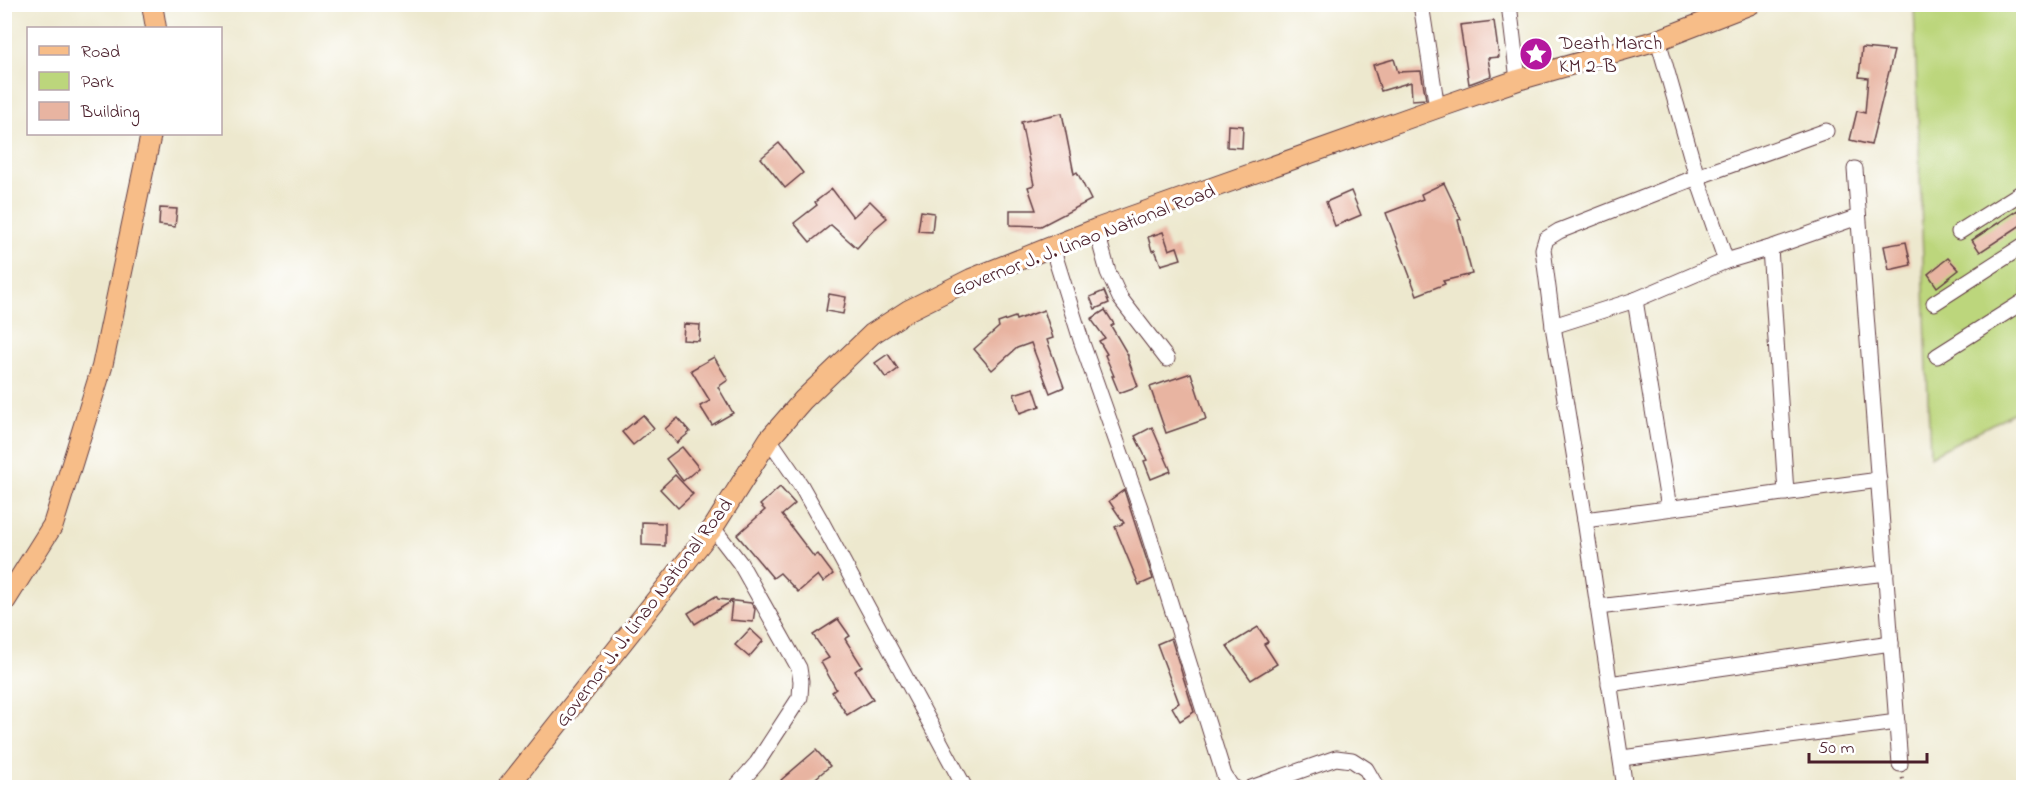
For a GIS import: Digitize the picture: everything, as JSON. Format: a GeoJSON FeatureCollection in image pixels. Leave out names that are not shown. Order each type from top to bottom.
{"type":"FeatureCollection","features":[{"type":"Feature","properties":{"kind":"main road"},"geometry":{"type":"LineString","coordinates":[[152,4],[156,27]]}},
{"type":"Feature","properties":{"kind":"main road","name":"Governor J. J. Linao National Road"},"geometry":{"type":"LineString","coordinates":[[507,788],[713,528],[769,439],[803,400],[872,334],[909,310],[971,279],[1096,229],[1518,80],[1658,40],[1751,4]]}},
{"type":"Feature","properties":{"kind":"main road"},"geometry":{"type":"LineString","coordinates":[[4,603],[53,525],[102,367],[151,135]]}},
{"type":"Feature","properties":{"kind":"street"},"geometry":{"type":"LineString","coordinates":[[1421,4],[1437,108]]}},
{"type":"Feature","properties":{"kind":"street"},"geometry":{"type":"LineString","coordinates":[[1509,4],[1518,80]]}},
{"type":"Feature","properties":{"kind":"street"},"geometry":{"type":"LineString","coordinates":[[1658,40],[1697,177],[1726,261]]}},
{"type":"Feature","properties":{"kind":"street"},"geometry":{"type":"LineString","coordinates":[[1625,788],[1553,326],[1543,249],[1546,239],[1559,231],[1697,177],[1826,131]]}},
{"type":"Feature","properties":{"kind":"street"},"geometry":{"type":"LineString","coordinates":[[1855,169],[1900,764]]}},
{"type":"Feature","properties":{"kind":"street"},"geometry":{"type":"LineString","coordinates":[[1959,232],[2024,191]]}},
{"type":"Feature","properties":{"kind":"street"},"geometry":{"type":"LineString","coordinates":[[1553,326],[1635,300],[1726,261],[1858,217]]}},
{"type":"Feature","properties":{"kind":"street"},"geometry":{"type":"LineString","coordinates":[[1096,229],[1108,272],[1120,298],[1167,359]]}},
{"type":"Feature","properties":{"kind":"street"},"geometry":{"type":"LineString","coordinates":[[1934,303],[2024,246]]}},
{"type":"Feature","properties":{"kind":"street"},"geometry":{"type":"LineString","coordinates":[[1052,247],[1082,343],[1143,516],[1224,775],[1235,788]]}},
{"type":"Feature","properties":{"kind":"street"},"geometry":{"type":"LineString","coordinates":[[1770,248],[1786,493]]}},
{"type":"Feature","properties":{"kind":"street"},"geometry":{"type":"LineString","coordinates":[[1635,300],[1669,508]]}},
{"type":"Feature","properties":{"kind":"street"},"geometry":{"type":"LineString","coordinates":[[1937,356],[2024,301]]}},
{"type":"Feature","properties":{"kind":"street"},"geometry":{"type":"LineString","coordinates":[[769,439],[800,484],[821,521],[965,788]]}},
{"type":"Feature","properties":{"kind":"street"},"geometry":{"type":"LineString","coordinates":[[1585,520],[1879,480]]}},
{"type":"Feature","properties":{"kind":"street"},"geometry":{"type":"LineString","coordinates":[[713,528],[740,563],[799,668],[801,681],[800,698],[758,763],[735,788]]}},
{"type":"Feature","properties":{"kind":"street"},"geometry":{"type":"LineString","coordinates":[[1598,607],[1886,573]]}},
{"type":"Feature","properties":{"kind":"street"},"geometry":{"type":"LineString","coordinates":[[1609,684],[1891,643]]}},
{"type":"Feature","properties":{"kind":"street"},"geometry":{"type":"LineString","coordinates":[[1622,758],[1897,722]]}},
{"type":"Feature","properties":{"kind":"street"},"geometry":{"type":"LineString","coordinates":[[1251,788],[1336,758],[1352,760],[1366,769],[1377,788]]}},
{"type":"Feature","properties":{"kind":"green space"},"geometry":{"type":"Polygon","coordinates":[[[1914,5],[2024,5],[2023,408],[1930,456],[1914,5]]]}},
{"type":"Feature","properties":{"kind":"building"},"geometry":{"type":"Polygon","coordinates":[[[1494,21],[1499,57],[1488,58],[1491,76],[1469,84],[1460,25],[1494,21]]]}},
{"type":"Feature","properties":{"kind":"building"},"geometry":{"type":"Polygon","coordinates":[[[1862,48],[1894,51],[1871,145],[1850,140],[1857,111],[1865,113],[1868,78],[1859,77],[1862,48]]]}},
{"type":"Feature","properties":{"kind":"building"},"geometry":{"type":"Polygon","coordinates":[[[1394,59],[1398,72],[1421,71],[1426,99],[1412,100],[1411,82],[1381,91],[1373,65],[1394,59]]]}},
{"type":"Feature","properties":{"kind":"building"},"geometry":{"type":"Polygon","coordinates":[[[1062,113],[1074,174],[1077,172],[1091,200],[1041,226],[1010,225],[1010,210],[1036,210],[1028,187],[1034,185],[1021,122],[1062,113]]]}},
{"type":"Feature","properties":{"kind":"building"},"geometry":{"type":"Polygon","coordinates":[[[1228,125],[1243,126],[1242,148],[1227,147],[1228,125]]]}},
{"type":"Feature","properties":{"kind":"building"},"geometry":{"type":"Polygon","coordinates":[[[779,143],[803,173],[785,188],[761,158],[779,143]]]}},
{"type":"Feature","properties":{"kind":"building"},"geometry":{"type":"Polygon","coordinates":[[[1444,183],[1461,219],[1458,220],[1472,274],[1443,281],[1445,284],[1417,295],[1386,213],[1423,199],[1421,194],[1444,183]]]}},
{"type":"Feature","properties":{"kind":"building"},"geometry":{"type":"Polygon","coordinates":[[[832,189],[853,217],[870,201],[887,218],[857,248],[831,225],[810,242],[794,223],[817,205],[815,202],[832,189]]]}},
{"type":"Feature","properties":{"kind":"building"},"geometry":{"type":"Polygon","coordinates":[[[1351,191],[1361,215],[1335,226],[1326,202],[1351,191]]]}},
{"type":"Feature","properties":{"kind":"building"},"geometry":{"type":"Polygon","coordinates":[[[2024,206],[2024,223],[1980,252],[1972,240],[2024,206]]]}},
{"type":"Feature","properties":{"kind":"building"},"geometry":{"type":"Polygon","coordinates":[[[160,208],[177,209],[175,227],[159,225],[160,208]]]}},
{"type":"Feature","properties":{"kind":"building"},"geometry":{"type":"Polygon","coordinates":[[[921,211],[934,213],[932,232],[918,231],[921,211]]]}},
{"type":"Feature","properties":{"kind":"building"},"geometry":{"type":"Polygon","coordinates":[[[1163,232],[1169,250],[1177,247],[1181,259],[1161,265],[1155,250],[1152,251],[1148,237],[1163,232]]]}},
{"type":"Feature","properties":{"kind":"building"},"geometry":{"type":"Polygon","coordinates":[[[1906,242],[1911,265],[1889,270],[1884,246],[1906,242]]]}},
{"type":"Feature","properties":{"kind":"building"},"geometry":{"type":"Polygon","coordinates":[[[1948,258],[1959,270],[1937,287],[1928,274],[1948,258]]]}},
{"type":"Feature","properties":{"kind":"building"},"geometry":{"type":"Polygon","coordinates":[[[1104,291],[1109,303],[1095,309],[1090,297],[1104,291]]]}},
{"type":"Feature","properties":{"kind":"building"},"geometry":{"type":"Polygon","coordinates":[[[829,294],[846,297],[843,314],[826,311],[829,294]]]}},
{"type":"Feature","properties":{"kind":"building"},"geometry":{"type":"Polygon","coordinates":[[[1044,310],[1053,338],[1047,340],[1064,387],[1050,393],[1031,343],[1017,348],[992,370],[974,349],[999,327],[998,323],[1015,317],[1016,320],[1044,310]]]}},
{"type":"Feature","properties":{"kind":"building"},"geometry":{"type":"Polygon","coordinates":[[[1105,310],[1114,324],[1111,326],[1128,355],[1138,386],[1119,393],[1105,355],[1107,354],[1099,341],[1105,338],[1091,319],[1105,310]]]}},
{"type":"Feature","properties":{"kind":"building"},"geometry":{"type":"Polygon","coordinates":[[[684,324],[700,325],[699,341],[683,340],[684,324]]]}},
{"type":"Feature","properties":{"kind":"building"},"geometry":{"type":"Polygon","coordinates":[[[888,354],[898,369],[886,378],[875,363],[888,354]]]}},
{"type":"Feature","properties":{"kind":"building"},"geometry":{"type":"Polygon","coordinates":[[[714,357],[728,380],[718,387],[733,413],[712,425],[700,406],[710,401],[691,370],[714,357]]]}},
{"type":"Feature","properties":{"kind":"building"},"geometry":{"type":"Polygon","coordinates":[[[1191,373],[1206,419],[1166,433],[1150,387],[1191,373]]]}},
{"type":"Feature","properties":{"kind":"building"},"geometry":{"type":"Polygon","coordinates":[[[1034,388],[1040,406],[1020,413],[1014,394],[1034,388]]]}},
{"type":"Feature","properties":{"kind":"building"},"geometry":{"type":"Polygon","coordinates":[[[643,415],[654,428],[633,445],[622,432],[643,415]]]}},
{"type":"Feature","properties":{"kind":"building"},"geometry":{"type":"Polygon","coordinates":[[[678,418],[690,432],[677,443],[665,429],[678,418]]]}},
{"type":"Feature","properties":{"kind":"building"},"geometry":{"type":"Polygon","coordinates":[[[1152,427],[1171,471],[1151,479],[1144,461],[1147,460],[1135,436],[1152,427]]]}},
{"type":"Feature","properties":{"kind":"building"},"geometry":{"type":"Polygon","coordinates":[[[682,447],[699,468],[683,481],[666,459],[682,447]]]}},
{"type":"Feature","properties":{"kind":"building"},"geometry":{"type":"Polygon","coordinates":[[[675,475],[693,494],[678,508],[660,489],[675,475]]]}},
{"type":"Feature","properties":{"kind":"building"},"geometry":{"type":"Polygon","coordinates":[[[780,487],[795,504],[782,515],[814,557],[818,554],[833,574],[823,582],[818,575],[798,592],[780,573],[773,578],[737,535],[765,510],[760,505],[780,487]]]}},
{"type":"Feature","properties":{"kind":"building"},"geometry":{"type":"Polygon","coordinates":[[[1124,490],[1153,579],[1139,585],[1115,527],[1124,523],[1109,501],[1124,490]]]}},
{"type":"Feature","properties":{"kind":"building"},"geometry":{"type":"Polygon","coordinates":[[[642,522],[665,523],[665,546],[642,545],[642,522]]]}},
{"type":"Feature","properties":{"kind":"building"},"geometry":{"type":"Polygon","coordinates":[[[716,596],[718,599],[751,603],[755,609],[753,622],[730,620],[732,601],[695,624],[688,613],[716,596]]]}},
{"type":"Feature","properties":{"kind":"building"},"geometry":{"type":"Polygon","coordinates":[[[838,619],[850,636],[845,639],[862,666],[855,671],[873,699],[847,715],[832,692],[836,689],[821,662],[829,658],[813,635],[838,619]]]}},
{"type":"Feature","properties":{"kind":"building"},"geometry":{"type":"Polygon","coordinates":[[[1258,627],[1268,642],[1264,644],[1277,664],[1251,680],[1227,646],[1258,627]]]}},
{"type":"Feature","properties":{"kind":"building"},"geometry":{"type":"Polygon","coordinates":[[[750,629],[763,641],[749,657],[735,645],[750,629]]]}},
{"type":"Feature","properties":{"kind":"building"},"geometry":{"type":"Polygon","coordinates":[[[1171,638],[1194,712],[1180,721],[1172,707],[1179,703],[1157,644],[1171,638]]]}},
{"type":"Feature","properties":{"kind":"building"},"geometry":{"type":"Polygon","coordinates":[[[816,750],[830,766],[804,788],[788,788],[781,780],[816,750]]]}},
{"type":"Feature","properties":{"kind":"place","name":"Death March KM 2-B"},"geometry":{"type":"Point","coordinates":[1536,54]}}]}
